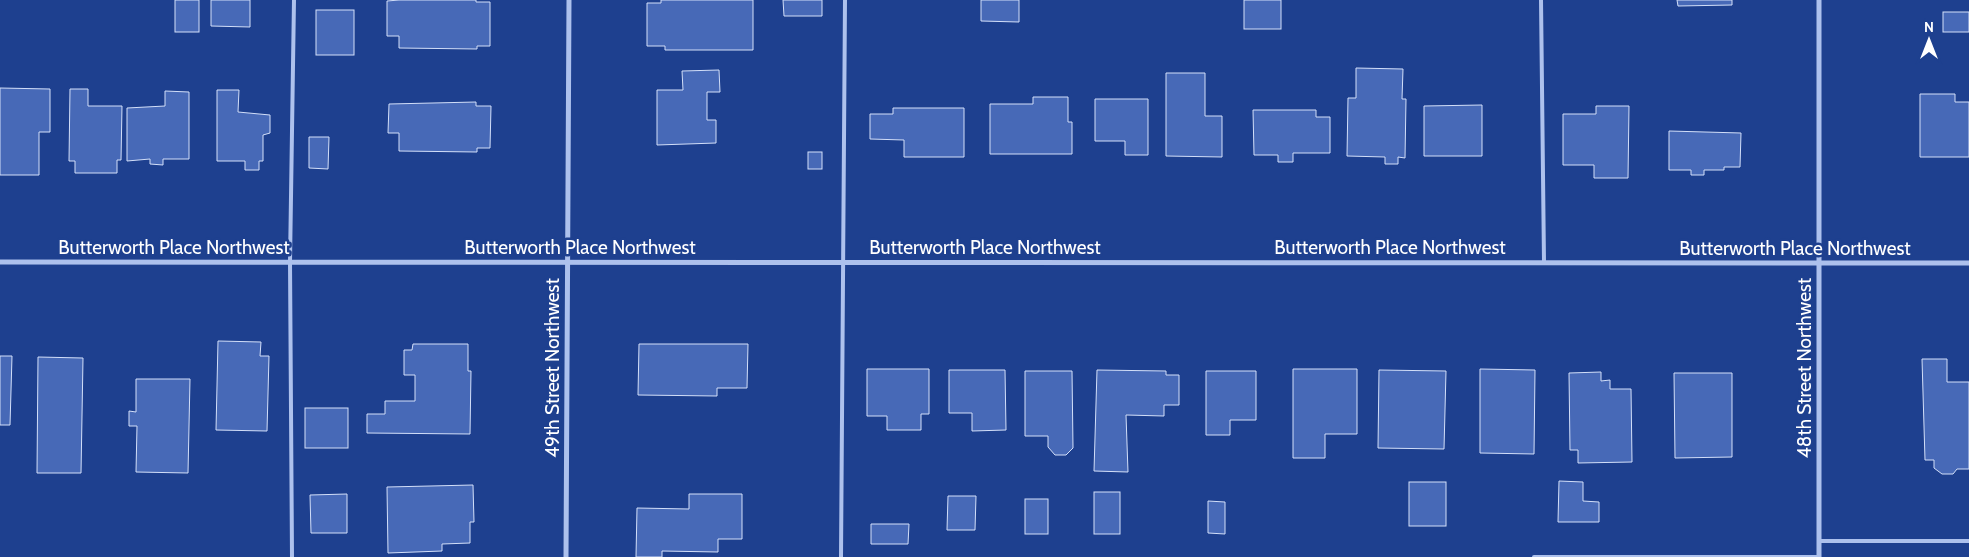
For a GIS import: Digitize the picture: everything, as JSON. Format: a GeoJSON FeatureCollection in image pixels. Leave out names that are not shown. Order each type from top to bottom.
{"type":"FeatureCollection","features":[{"type":"Feature","properties":{"kind":"street","name":"49th Street Northwest"},"geometry":{"type":"LineString","coordinates":[[566,557],[569,0]]}},
{"type":"Feature","properties":{"kind":"street","name":"48th Street Northwest"},"geometry":{"type":"LineString","coordinates":[[1818,0],[1818,557]]}},
{"type":"Feature","properties":{"kind":"street","name":"Butterworth Place Northwest"},"geometry":{"type":"LineString","coordinates":[[0,262],[1969,263]]}},
{"type":"Feature","properties":{"kind":"lane"},"geometry":{"type":"LineString","coordinates":[[292,557],[290,262],[294,0]]}},
{"type":"Feature","properties":{"kind":"lane"},"geometry":{"type":"LineString","coordinates":[[841,557],[846,0]]}},
{"type":"Feature","properties":{"kind":"lane"},"geometry":{"type":"LineString","coordinates":[[1541,0],[1544,262]]}},
{"type":"Feature","properties":{"kind":"lane"},"geometry":{"type":"LineString","coordinates":[[1818,541],[1969,541]]}},
{"type":"Feature","properties":{"kind":"lane"},"geometry":{"type":"LineString","coordinates":[[1534,557],[1818,557]]}},
{"type":"Feature","properties":{"kind":"building"},"geometry":{"type":"Polygon","coordinates":[[[175,0],[199,0],[199,32],[175,32],[175,0]]]}},
{"type":"Feature","properties":{"kind":"building"},"geometry":{"type":"Polygon","coordinates":[[[211,0],[250,0],[250,27],[211,26],[211,0]]]}},
{"type":"Feature","properties":{"kind":"building"},"geometry":{"type":"Polygon","coordinates":[[[476,0],[476,2],[490,2],[490,46],[477,46],[477,49],[399,48],[399,36],[387,36],[387,1],[476,0]]]}},
{"type":"Feature","properties":{"kind":"building"},"geometry":{"type":"Polygon","coordinates":[[[661,0],[753,0],[753,50],[665,50],[665,46],[647,46],[647,3],[661,3],[661,0]]]}},
{"type":"Feature","properties":{"kind":"building"},"geometry":{"type":"Polygon","coordinates":[[[783,0],[822,0],[822,16],[784,16],[783,0]]]}},
{"type":"Feature","properties":{"kind":"building"},"geometry":{"type":"Polygon","coordinates":[[[981,0],[1019,0],[1019,22],[981,21],[981,0]]]}},
{"type":"Feature","properties":{"kind":"building"},"geometry":{"type":"Polygon","coordinates":[[[1244,0],[1281,0],[1281,29],[1244,29],[1244,0]]]}},
{"type":"Feature","properties":{"kind":"building"},"geometry":{"type":"Polygon","coordinates":[[[1677,0],[1732,0],[1732,5],[1678,6],[1677,0]]]}},
{"type":"Feature","properties":{"kind":"building"},"geometry":{"type":"Polygon","coordinates":[[[316,10],[354,10],[354,55],[316,55],[316,10]]]}},
{"type":"Feature","properties":{"kind":"building"},"geometry":{"type":"Polygon","coordinates":[[[1943,12],[1969,12],[1969,32],[1943,32],[1943,12]]]}},
{"type":"Feature","properties":{"kind":"building"},"geometry":{"type":"Polygon","coordinates":[[[1356,68],[1403,69],[1402,99],[1406,99],[1405,158],[1398,157],[1398,164],[1385,164],[1385,157],[1347,156],[1348,98],[1356,98],[1356,68]]]}},
{"type":"Feature","properties":{"kind":"building"},"geometry":{"type":"Polygon","coordinates":[[[719,70],[720,92],[707,92],[707,120],[716,120],[716,143],[657,145],[657,90],[683,90],[682,71],[719,70]]]}},
{"type":"Feature","properties":{"kind":"building"},"geometry":{"type":"Polygon","coordinates":[[[1166,73],[1205,73],[1205,116],[1222,116],[1222,157],[1166,156],[1166,73]]]}},
{"type":"Feature","properties":{"kind":"building"},"geometry":{"type":"Polygon","coordinates":[[[0,88],[50,89],[50,132],[39,132],[39,175],[0,175],[0,88]]]}},
{"type":"Feature","properties":{"kind":"building"},"geometry":{"type":"Polygon","coordinates":[[[70,89],[88,89],[88,106],[122,106],[121,160],[117,160],[117,173],[75,173],[75,161],[69,161],[70,89]]]}},
{"type":"Feature","properties":{"kind":"building"},"geometry":{"type":"Polygon","coordinates":[[[217,90],[239,90],[238,112],[270,115],[270,133],[263,135],[263,161],[259,161],[259,170],[245,170],[245,161],[217,161],[217,90]]]}},
{"type":"Feature","properties":{"kind":"building"},"geometry":{"type":"Polygon","coordinates":[[[165,91],[189,92],[189,159],[163,159],[163,165],[150,164],[150,159],[127,161],[127,108],[165,106],[165,91]]]}},
{"type":"Feature","properties":{"kind":"building"},"geometry":{"type":"Polygon","coordinates":[[[1920,94],[1955,94],[1955,102],[1969,102],[1969,157],[1920,157],[1920,94]]]}},
{"type":"Feature","properties":{"kind":"building"},"geometry":{"type":"Polygon","coordinates":[[[1033,97],[1068,97],[1068,122],[1072,122],[1072,154],[990,154],[990,104],[1033,104],[1033,97]]]}},
{"type":"Feature","properties":{"kind":"building"},"geometry":{"type":"Polygon","coordinates":[[[1095,99],[1148,99],[1148,155],[1125,155],[1125,141],[1095,141],[1095,99]]]}},
{"type":"Feature","properties":{"kind":"building"},"geometry":{"type":"Polygon","coordinates":[[[476,102],[476,106],[491,106],[490,148],[477,148],[477,152],[399,151],[399,133],[388,133],[389,104],[476,102]]]}},
{"type":"Feature","properties":{"kind":"building"},"geometry":{"type":"Polygon","coordinates":[[[1482,105],[1482,156],[1424,156],[1424,106],[1482,105]]]}},
{"type":"Feature","properties":{"kind":"building"},"geometry":{"type":"Polygon","coordinates":[[[1596,106],[1629,106],[1628,178],[1594,178],[1594,165],[1563,165],[1563,114],[1596,114],[1596,106]]]}},
{"type":"Feature","properties":{"kind":"building"},"geometry":{"type":"Polygon","coordinates":[[[893,108],[964,108],[964,157],[904,157],[904,140],[870,139],[870,114],[893,114],[893,108]]]}},
{"type":"Feature","properties":{"kind":"building"},"geometry":{"type":"Polygon","coordinates":[[[1253,110],[1316,110],[1316,117],[1330,117],[1330,153],[1293,153],[1293,162],[1278,162],[1278,155],[1254,155],[1253,110]]]}},
{"type":"Feature","properties":{"kind":"building"},"geometry":{"type":"Polygon","coordinates":[[[1669,131],[1741,133],[1740,167],[1724,167],[1724,170],[1704,170],[1704,175],[1691,175],[1691,170],[1669,170],[1669,131]]]}},
{"type":"Feature","properties":{"kind":"building"},"geometry":{"type":"Polygon","coordinates":[[[309,137],[329,137],[328,169],[309,168],[309,137]]]}},
{"type":"Feature","properties":{"kind":"building"},"geometry":{"type":"Polygon","coordinates":[[[808,152],[822,152],[822,169],[808,169],[808,152]]]}},
{"type":"Feature","properties":{"kind":"building"},"geometry":{"type":"Polygon","coordinates":[[[218,341],[261,342],[260,356],[269,356],[267,431],[216,430],[218,341]]]}},
{"type":"Feature","properties":{"kind":"building"},"geometry":{"type":"Polygon","coordinates":[[[413,344],[468,344],[468,371],[471,371],[470,434],[367,433],[367,414],[385,414],[385,401],[415,401],[415,375],[404,375],[404,350],[412,350],[413,344]]]}},
{"type":"Feature","properties":{"kind":"building"},"geometry":{"type":"Polygon","coordinates":[[[639,344],[748,344],[747,388],[717,388],[717,396],[638,395],[639,344]]]}},
{"type":"Feature","properties":{"kind":"building"},"geometry":{"type":"Polygon","coordinates":[[[0,356],[12,356],[10,425],[0,425],[0,356]]]}},
{"type":"Feature","properties":{"kind":"building"},"geometry":{"type":"Polygon","coordinates":[[[38,357],[83,358],[81,473],[37,473],[38,357]]]}},
{"type":"Feature","properties":{"kind":"building"},"geometry":{"type":"Polygon","coordinates":[[[1922,359],[1947,359],[1947,382],[1969,382],[1969,469],[1957,469],[1953,474],[1942,474],[1934,468],[1934,460],[1925,460],[1922,359]]]}},
{"type":"Feature","properties":{"kind":"building"},"geometry":{"type":"Polygon","coordinates":[[[867,369],[929,369],[929,414],[921,414],[921,430],[887,430],[887,416],[867,416],[867,369]]]}},
{"type":"Feature","properties":{"kind":"building"},"geometry":{"type":"Polygon","coordinates":[[[1293,369],[1357,369],[1357,434],[1325,434],[1325,458],[1293,458],[1293,369]]]}},
{"type":"Feature","properties":{"kind":"building"},"geometry":{"type":"Polygon","coordinates":[[[1480,369],[1535,370],[1534,454],[1480,453],[1480,369]]]}},
{"type":"Feature","properties":{"kind":"building"},"geometry":{"type":"Polygon","coordinates":[[[949,370],[1005,370],[1006,430],[972,431],[972,413],[949,413],[949,370]]]}},
{"type":"Feature","properties":{"kind":"building"},"geometry":{"type":"Polygon","coordinates":[[[1097,370],[1166,371],[1166,375],[1179,375],[1179,405],[1164,405],[1164,416],[1126,415],[1128,472],[1094,471],[1097,370]]]}},
{"type":"Feature","properties":{"kind":"building"},"geometry":{"type":"Polygon","coordinates":[[[1379,370],[1446,371],[1444,449],[1378,448],[1379,370]]]}},
{"type":"Feature","properties":{"kind":"building"},"geometry":{"type":"Polygon","coordinates":[[[1025,371],[1072,371],[1073,448],[1066,455],[1055,455],[1048,447],[1048,436],[1025,436],[1025,371]]]}},
{"type":"Feature","properties":{"kind":"building"},"geometry":{"type":"Polygon","coordinates":[[[1206,371],[1256,371],[1256,420],[1230,420],[1230,435],[1206,435],[1206,371]]]}},
{"type":"Feature","properties":{"kind":"building"},"geometry":{"type":"Polygon","coordinates":[[[1601,372],[1601,381],[1610,380],[1610,389],[1631,389],[1632,462],[1578,463],[1578,450],[1570,450],[1569,373],[1601,372]]]}},
{"type":"Feature","properties":{"kind":"building"},"geometry":{"type":"Polygon","coordinates":[[[1674,373],[1732,373],[1732,457],[1675,458],[1674,373]]]}},
{"type":"Feature","properties":{"kind":"building"},"geometry":{"type":"Polygon","coordinates":[[[136,379],[190,379],[188,473],[136,472],[137,426],[129,426],[129,411],[136,412],[136,379]]]}},
{"type":"Feature","properties":{"kind":"building"},"geometry":{"type":"Polygon","coordinates":[[[305,408],[348,408],[348,448],[305,448],[305,408]]]}},
{"type":"Feature","properties":{"kind":"building"},"geometry":{"type":"Polygon","coordinates":[[[1559,481],[1583,482],[1583,501],[1599,502],[1599,522],[1558,522],[1559,481]]]}},
{"type":"Feature","properties":{"kind":"building"},"geometry":{"type":"Polygon","coordinates":[[[1409,482],[1446,482],[1446,526],[1409,526],[1409,482]]]}},
{"type":"Feature","properties":{"kind":"building"},"geometry":{"type":"Polygon","coordinates":[[[473,485],[474,522],[470,522],[470,543],[442,544],[442,551],[388,553],[387,487],[473,485]]]}},
{"type":"Feature","properties":{"kind":"building"},"geometry":{"type":"Polygon","coordinates":[[[1094,492],[1120,492],[1120,534],[1094,534],[1094,492]]]}},
{"type":"Feature","properties":{"kind":"building"},"geometry":{"type":"Polygon","coordinates":[[[347,494],[347,533],[311,533],[310,495],[347,494]]]}},
{"type":"Feature","properties":{"kind":"building"},"geometry":{"type":"Polygon","coordinates":[[[689,494],[742,494],[742,539],[718,539],[718,552],[662,551],[662,557],[636,557],[637,508],[689,509],[689,494]]]}},
{"type":"Feature","properties":{"kind":"building"},"geometry":{"type":"Polygon","coordinates":[[[948,496],[976,496],[975,530],[947,530],[948,496]]]}},
{"type":"Feature","properties":{"kind":"building"},"geometry":{"type":"Polygon","coordinates":[[[1025,499],[1048,499],[1048,534],[1025,534],[1025,499]]]}},
{"type":"Feature","properties":{"kind":"building"},"geometry":{"type":"Polygon","coordinates":[[[1208,501],[1225,502],[1225,534],[1208,533],[1208,501]]]}},
{"type":"Feature","properties":{"kind":"building"},"geometry":{"type":"Polygon","coordinates":[[[871,524],[909,524],[908,544],[871,544],[871,524]]]}}]}
